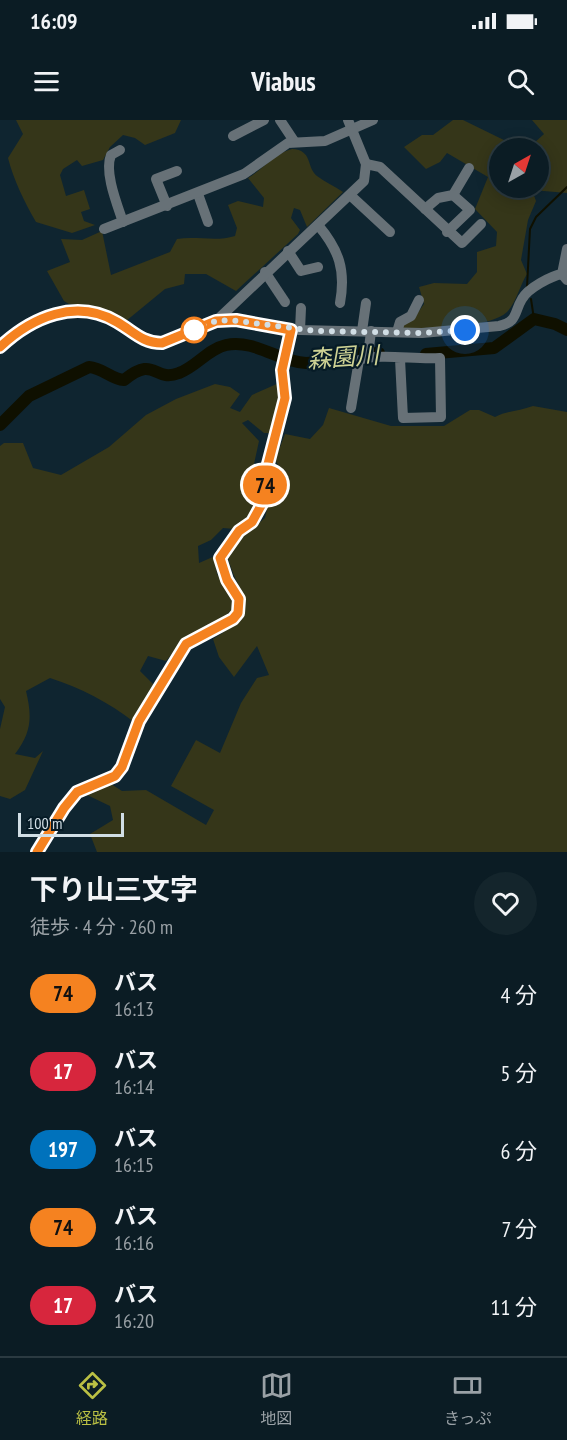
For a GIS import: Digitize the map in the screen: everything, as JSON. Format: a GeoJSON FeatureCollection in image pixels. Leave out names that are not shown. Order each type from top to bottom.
{"type":"FeatureCollection","features":[{"type":"Feature","properties":{"kind":"street"},"geometry":{"type":"LineString","coordinates":[[233,136],[264,120]]}},
{"type":"Feature","properties":{"kind":"street"},"geometry":{"type":"LineString","coordinates":[[280,120],[294,141]]}},
{"type":"Feature","properties":{"kind":"street"},"geometry":{"type":"LineString","coordinates":[[104,228],[198,194],[253,170],[281,146],[294,141],[325,141],[350,125],[374,120]]}},
{"type":"Feature","properties":{"kind":"street"},"geometry":{"type":"LineString","coordinates":[[216,321],[265,272],[364,181],[366,164],[350,125]]}},
{"type":"Feature","properties":{"kind":"street"},"geometry":{"type":"LineString","coordinates":[[120,150],[111,155],[108,163],[112,176],[110,184],[123,222]]}},
{"type":"Feature","properties":{"kind":"street"},"geometry":{"type":"LineString","coordinates":[[366,164],[380,167],[447,232],[462,243],[481,224]]}},
{"type":"Feature","properties":{"kind":"street"},"geometry":{"type":"LineString","coordinates":[[425,209],[438,198],[453,195],[469,168]]}},
{"type":"Feature","properties":{"kind":"street"},"geometry":{"type":"LineString","coordinates":[[167,206],[156,179],[177,171]]}},
{"type":"Feature","properties":{"kind":"street"},"geometry":{"type":"LineString","coordinates":[[198,194],[208,222]]}},
{"type":"Feature","properties":{"kind":"street"},"geometry":{"type":"LineString","coordinates":[[350,195],[390,232]]}},
{"type":"Feature","properties":{"kind":"street"},"geometry":{"type":"LineString","coordinates":[[447,232],[470,210],[453,195]]}},
{"type":"Feature","properties":{"kind":"street"},"geometry":{"type":"LineString","coordinates":[[318,225],[331,240],[340,257],[344,283],[340,303]]}},
{"type":"Feature","properties":{"kind":"street"},"geometry":{"type":"LineString","coordinates":[[0,347],[22,329],[36,322],[61,313],[84,309],[107,316],[142,340],[152,343],[162,343],[216,321],[236,320],[296,330],[444,333],[508,324],[515,319],[522,298],[554,275],[565,277],[567,249]]}},
{"type":"Feature","properties":{"kind":"street"},"geometry":{"type":"LineString","coordinates":[[288,251],[301,277],[318,267]]}},
{"type":"Feature","properties":{"kind":"street"},"geometry":{"type":"LineString","coordinates":[[265,272],[285,302]]}},
{"type":"Feature","properties":{"kind":"street"},"geometry":{"type":"LineString","coordinates":[[397,332],[400,322],[411,316],[419,300]]}},
{"type":"Feature","properties":{"kind":"street"},"geometry":{"type":"LineString","coordinates":[[366,303],[369,352]]}},
{"type":"Feature","properties":{"kind":"street"},"geometry":{"type":"LineString","coordinates":[[37,852],[64,808],[77,792],[115,776],[122,767],[139,721],[186,644],[233,619],[238,613],[239,599],[227,580],[220,558],[239,531],[252,522],[263,502],[268,464],[285,398],[282,370],[301,308]]}},
{"type":"Feature","properties":{"kind":"street"},"geometry":{"type":"LineString","coordinates":[[369,352],[400,359],[440,358],[441,417],[404,418],[400,359]]}},
{"type":"Feature","properties":{"kind":"street"},"geometry":{"type":"LineString","coordinates":[[351,408],[359,360],[369,352]]}},
{"type":"Feature","properties":{"kind":"green space"},"geometry":{"type":"Polygon","coordinates":[[[16,120],[181,120],[175,133],[145,145],[135,138],[123,135],[110,147],[103,160],[82,166],[77,160],[63,169],[60,175],[66,196],[84,190],[90,209],[81,212],[84,221],[95,225],[72,233],[36,222],[23,199],[8,158],[23,134],[16,120]]]}},
{"type":"Feature","properties":{"kind":"green space"},"geometry":{"type":"Polygon","coordinates":[[[453,120],[463,120],[500,138],[489,138],[489,198],[535,198],[536,201],[528,220],[521,260],[527,274],[513,304],[498,318],[472,325],[402,328],[404,323],[414,318],[424,304],[419,287],[434,283],[467,284],[477,272],[477,252],[496,246],[497,232],[475,209],[488,177],[447,153],[440,162],[426,169],[404,147],[422,135],[433,135],[453,120]]]}},
{"type":"Feature","properties":{"kind":"green space"},"geometry":{"type":"Polygon","coordinates":[[[532,120],[567,120],[567,193],[549,191],[549,138],[540,138],[544,134],[532,120]]]}},
{"type":"Feature","properties":{"kind":"green space"},"geometry":{"type":"Polygon","coordinates":[[[292,149],[303,152],[317,176],[343,192],[307,227],[300,210],[294,208],[291,218],[300,230],[298,234],[236,291],[206,274],[185,274],[184,284],[165,289],[126,321],[91,305],[69,304],[64,301],[47,271],[70,262],[61,239],[82,240],[102,231],[111,275],[170,252],[177,239],[221,239],[235,236],[237,228],[228,205],[238,201],[263,207],[264,198],[248,178],[275,158],[292,149]]]}},
{"type":"Feature","properties":{"kind":"green space"},"geometry":{"type":"Polygon","coordinates":[[[279,383],[279,403],[272,433],[264,433],[248,420],[242,423],[259,441],[254,464],[262,469],[258,496],[253,509],[235,529],[223,528],[211,540],[198,546],[199,563],[215,556],[217,574],[235,599],[234,608],[222,619],[184,639],[166,661],[148,656],[140,671],[154,685],[134,722],[94,696],[50,678],[26,691],[30,716],[28,731],[15,754],[35,758],[43,751],[25,790],[10,799],[0,796],[0,729],[5,707],[0,699],[0,446],[4,443],[23,443],[33,468],[61,475],[109,447],[146,415],[176,399],[215,384],[230,387],[240,394],[230,408],[240,412],[252,395],[279,383]]]}},
{"type":"Feature","properties":{"kind":"green space"},"geometry":{"type":"Polygon","coordinates":[[[533,406],[567,412],[567,852],[97,852],[90,834],[113,820],[110,806],[85,794],[111,784],[122,791],[146,790],[206,825],[214,810],[171,786],[196,740],[220,753],[241,703],[257,678],[269,675],[257,646],[234,677],[219,657],[213,639],[239,619],[244,611],[243,595],[228,558],[243,536],[265,518],[271,491],[284,475],[275,460],[285,434],[310,439],[323,425],[329,408],[391,426],[444,426],[470,410],[479,410],[495,417],[533,406]]]}},
{"type":"Feature","properties":{"kind":"waterway"},"geometry":{"type":"LineString","coordinates":[[527,287],[530,229],[536,217],[567,187]]}},
{"type":"Feature","properties":{"kind":"waterway"},"geometry":{"type":"LineString","coordinates":[[531,299],[534,319]]}},
{"type":"Feature","properties":{"kind":"waterway","name":"森園川"},"geometry":{"type":"LineString","coordinates":[[426,354],[494,348],[534,319],[555,324],[567,330]]}},
{"type":"Feature","properties":{"kind":"waterway","name":"森園川"},"geometry":{"type":"LineString","coordinates":[[0,425],[29,396],[89,367],[124,380],[142,369],[170,375],[191,367],[220,347],[237,344],[306,363],[342,354],[379,353]]}},
{"type":"Feature","properties":{"kind":"bus line","name":"74"},"geometry":{"type":"LineString","coordinates":[[0,347],[10,337],[36,322],[61,313],[84,309],[107,316],[142,340],[152,343],[162,343],[216,321],[236,320],[291,330],[282,370],[285,398],[268,464],[263,502],[252,522],[239,531],[220,558],[227,580],[239,599],[238,613],[233,619],[212,628],[186,644],[139,721],[122,767],[115,776],[77,792],[64,808],[37,852]]}},
{"type":"Feature","properties":{"kind":"route"},"geometry":{"type":"LineString","coordinates":[[194,330],[216,321],[236,320],[291,330],[444,333],[465,330]]}}]}
